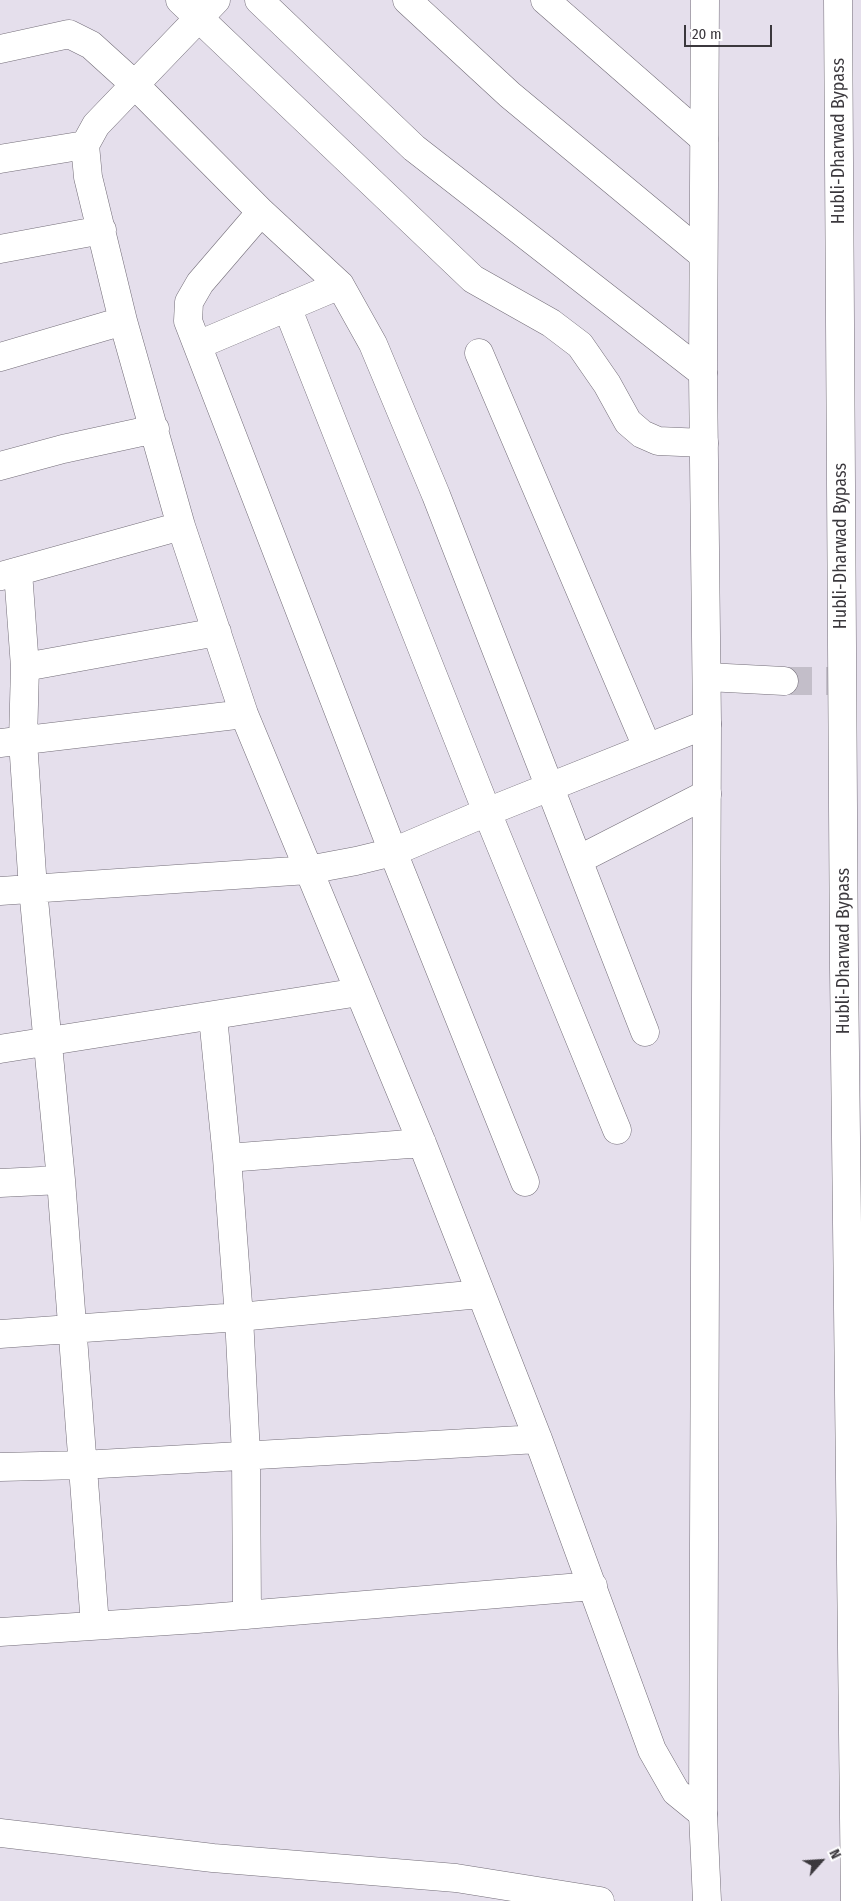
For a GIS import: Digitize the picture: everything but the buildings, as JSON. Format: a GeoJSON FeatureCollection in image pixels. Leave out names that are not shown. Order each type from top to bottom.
{"type":"FeatureCollection","features":[{"type":"Feature","properties":{"kind":"main road"},"geometry":{"type":"LineString","coordinates":[[259,0],[414,148],[703,373]]}},
{"type":"Feature","properties":{"kind":"main road"},"geometry":{"type":"LineString","coordinates":[[407,0],[510,95],[703,255]]}},
{"type":"Feature","properties":{"kind":"main road"},"geometry":{"type":"LineString","coordinates":[[545,0],[704,139]]}},
{"type":"Feature","properties":{"kind":"main road","name":"Hubli-Dharwad Bypass"},"geometry":{"type":"LineString","coordinates":[[838,0],[844,958],[855,1901]]}},
{"type":"Feature","properties":{"kind":"main road"},"geometry":{"type":"LineString","coordinates":[[702,2],[704,139],[703,373],[707,677],[703,1814],[707,1901]]}},
{"type":"Feature","properties":{"kind":"main road"},"geometry":{"type":"LineString","coordinates":[[703,1814],[676,1792],[652,1750],[538,1439],[422,1143],[244,714],[182,526],[156,429],[123,321],[88,177],[85,145],[96,125],[134,84],[198,6],[473,279],[551,323],[580,346],[607,384],[628,422],[642,434],[658,441],[704,443]]}},
{"type":"Feature","properties":{"kind":"main road"},"geometry":{"type":"LineString","coordinates":[[0,49],[69,34],[91,45],[134,84],[261,212],[340,284],[372,344],[436,495],[645,1032]]}},
{"type":"Feature","properties":{"kind":"main road"},"geometry":{"type":"LineString","coordinates":[[0,159],[85,145]]}},
{"type":"Feature","properties":{"kind":"main road"},"geometry":{"type":"LineString","coordinates":[[261,212],[200,283],[189,302],[188,321],[393,852],[525,1182]]}},
{"type":"Feature","properties":{"kind":"main road"},"geometry":{"type":"LineString","coordinates":[[0,249],[102,230]]}},
{"type":"Feature","properties":{"kind":"main road"},"geometry":{"type":"LineString","coordinates":[[198,344],[340,284]]}},
{"type":"Feature","properties":{"kind":"main road"},"geometry":{"type":"LineString","coordinates":[[287,307],[487,812],[617,1130]]}},
{"type":"Feature","properties":{"kind":"main road"},"geometry":{"type":"LineString","coordinates":[[0,357],[123,321]]}},
{"type":"Feature","properties":{"kind":"main road"},"geometry":{"type":"LineString","coordinates":[[479,353],[647,747]]}},
{"type":"Feature","properties":{"kind":"main road"},"geometry":{"type":"LineString","coordinates":[[0,466],[63,449],[156,429]]}},
{"type":"Feature","properties":{"kind":"main road"},"geometry":{"type":"LineString","coordinates":[[95,1625],[61,1180],[48,1042],[33,889],[11,742],[25,667],[9,574],[182,526]]}},
{"type":"Feature","properties":{"kind":"main road"},"geometry":{"type":"LineString","coordinates":[[25,667],[217,632]]}},
{"type":"Feature","properties":{"kind":"main road"},"geometry":{"type":"LineString","coordinates":[[707,677],[784,681]]}},
{"type":"Feature","properties":{"kind":"main road"},"geometry":{"type":"LineString","coordinates":[[11,742],[244,714]]}},
{"type":"Feature","properties":{"kind":"main road"},"geometry":{"type":"LineString","coordinates":[[0,891],[308,870],[393,852],[487,812],[707,724]]}},
{"type":"Feature","properties":{"kind":"main road"},"geometry":{"type":"LineString","coordinates":[[578,860],[707,794]]}},
{"type":"Feature","properties":{"kind":"main road"},"geometry":{"type":"LineString","coordinates":[[0,1049],[212,1017],[359,992]]}},
{"type":"Feature","properties":{"kind":"main road"},"geometry":{"type":"LineString","coordinates":[[212,1017],[227,1158],[240,1316],[246,1454],[247,1615]]}},
{"type":"Feature","properties":{"kind":"main road"},"geometry":{"type":"LineString","coordinates":[[227,1158],[422,1143]]}},
{"type":"Feature","properties":{"kind":"main road"},"geometry":{"type":"LineString","coordinates":[[0,1183],[61,1180]]}},
{"type":"Feature","properties":{"kind":"main road"},"geometry":{"type":"LineString","coordinates":[[0,1334],[240,1316],[480,1294]]}},
{"type":"Feature","properties":{"kind":"main road"},"geometry":{"type":"LineString","coordinates":[[0,1468],[538,1439]]}},
{"type":"Feature","properties":{"kind":"main road"},"geometry":{"type":"LineString","coordinates":[[0,1632],[247,1615],[593,1586]]}},
{"type":"Feature","properties":{"kind":"main road"},"geometry":{"type":"LineString","coordinates":[[0,1833],[213,1858],[456,1878],[600,1901]]}},
{"type":"Feature","properties":{"kind":"tunnel"},"geometry":{"type":"LineString","coordinates":[[784,681],[861,681]]}}]}
